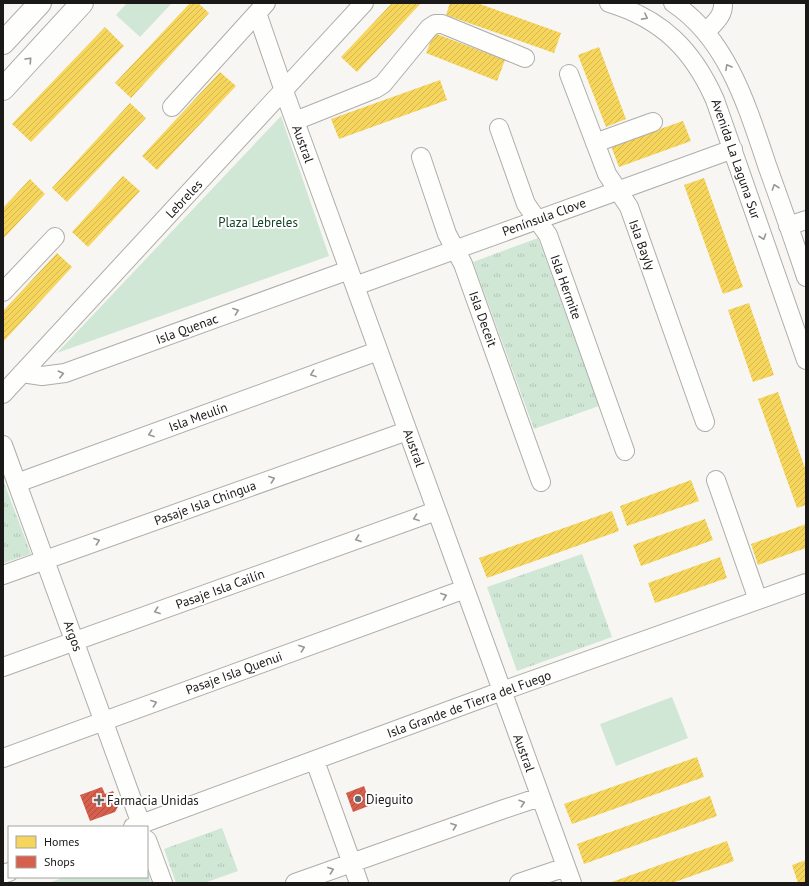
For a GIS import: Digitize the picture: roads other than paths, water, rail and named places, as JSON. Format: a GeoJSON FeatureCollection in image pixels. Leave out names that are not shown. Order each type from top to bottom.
{"type":"FeatureCollection","features":[{"type":"Feature","properties":{"kind":"main road"},"geometry":{"type":"LineString","coordinates":[[3,43],[40,3]]}},
{"type":"Feature","properties":{"kind":"main road"},"geometry":{"type":"LineString","coordinates":[[3,89],[82,3]]}},
{"type":"Feature","properties":{"kind":"street","name":"Lebreles"},"geometry":{"type":"LineString","coordinates":[[3,394],[364,3]]}},
{"type":"Feature","properties":{"kind":"street","name":"Avenida La Laguna Sur"},"geometry":{"type":"LineString","coordinates":[[608,3],[637,13],[661,27],[683,48],[697,66],[709,86],[806,360]]}},
{"type":"Feature","properties":{"kind":"street","name":"Avenida La Laguna Sur"},"geometry":{"type":"LineString","coordinates":[[673,3],[696,21],[706,32],[728,66],[744,100],[806,277]]}},
{"type":"Feature","properties":{"kind":"street"},"geometry":{"type":"LineString","coordinates":[[706,32],[721,16],[723,3]]}},
{"type":"Feature","properties":{"kind":"street","name":"Austral"},"geometry":{"type":"LineString","coordinates":[[262,8],[284,91],[569,875]]}},
{"type":"Feature","properties":{"kind":"street"},"geometry":{"type":"LineString","coordinates":[[172,107],[262,8]]}},
{"type":"Feature","properties":{"kind":"street"},"geometry":{"type":"LineString","coordinates":[[295,121],[375,89],[383,84],[428,28],[435,24],[442,24],[525,58]]}},
{"type":"Feature","properties":{"kind":"street","name":"Isla Bayly"},"geometry":{"type":"LineString","coordinates":[[569,74],[607,174],[629,207],[705,422]]}},
{"type":"Feature","properties":{"kind":"street"},"geometry":{"type":"LineString","coordinates":[[595,143],[653,122]]}},
{"type":"Feature","properties":{"kind":"street","name":"Isla Hermite"},"geometry":{"type":"LineString","coordinates":[[498,128],[526,204],[548,235],[625,451]]}},
{"type":"Feature","properties":{"kind":"street","name":"Península Clove"},"geometry":{"type":"LineString","coordinates":[[352,278],[455,249],[732,149]]}},
{"type":"Feature","properties":{"kind":"street","name":"Isla Deceit"},"geometry":{"type":"LineString","coordinates":[[421,157],[447,234],[463,264],[541,482]]}},
{"type":"Feature","properties":{"kind":"street"},"geometry":{"type":"LineString","coordinates":[[788,226],[806,220]]}},
{"type":"Feature","properties":{"kind":"street"},"geometry":{"type":"LineString","coordinates":[[3,292],[55,237]]}},
{"type":"Feature","properties":{"kind":"street","name":"Isla Quenac"},"geometry":{"type":"LineString","coordinates":[[22,373],[42,376],[65,373],[352,278]]}},
{"type":"Feature","properties":{"kind":"street","name":"Isla Meulín"},"geometry":{"type":"LineString","coordinates":[[17,483],[378,351]]}},
{"type":"Feature","properties":{"kind":"street","name":"Pasaje Isla Chingua"},"geometry":{"type":"LineString","coordinates":[[3,575],[407,431]]}},
{"type":"Feature","properties":{"kind":"street","name":"Argos"},"geometry":{"type":"LineString","coordinates":[[3,445],[140,826]]}},
{"type":"Feature","properties":{"kind":"street"},"geometry":{"type":"LineString","coordinates":[[716,480],[758,600]]}},
{"type":"Feature","properties":{"kind":"street","name":"Pasaje Isla Cailín"},"geometry":{"type":"LineString","coordinates":[[3,666],[436,511]]}},
{"type":"Feature","properties":{"kind":"street","name":"Isla Grande de Tierra del Fuego"},"geometry":{"type":"LineString","coordinates":[[148,827],[315,761],[502,691],[806,583]]}},
{"type":"Feature","properties":{"kind":"street","name":"Pasaje Isla Quenui"},"geometry":{"type":"LineString","coordinates":[[3,758],[465,589]]}},
{"type":"Feature","properties":{"kind":"street"},"geometry":{"type":"LineString","coordinates":[[315,761],[359,883]]}},
{"type":"Feature","properties":{"kind":"street"},"geometry":{"type":"LineString","coordinates":[[295,883],[540,797]]}},
{"type":"Feature","properties":{"kind":"street","name":"Argos"},"geometry":{"type":"LineString","coordinates":[[148,847],[163,883]]}},
{"type":"Feature","properties":{"kind":"street"},"geometry":{"type":"LineString","coordinates":[[519,883],[569,875]]}},
{"type":"Feature","properties":{"kind":"place","name":"Dieguito"},"geometry":{"type":"Point","coordinates":[358,799]}},
{"type":"Feature","properties":{"kind":"place","name":"Farmacia Unidas"},"geometry":{"type":"Point","coordinates":[99,800]}},
{"type":"Feature","properties":{"kind":"park label","name":"Plaza Lebreles"},"geometry":{"type":"Point","coordinates":[258,222]}}]}
